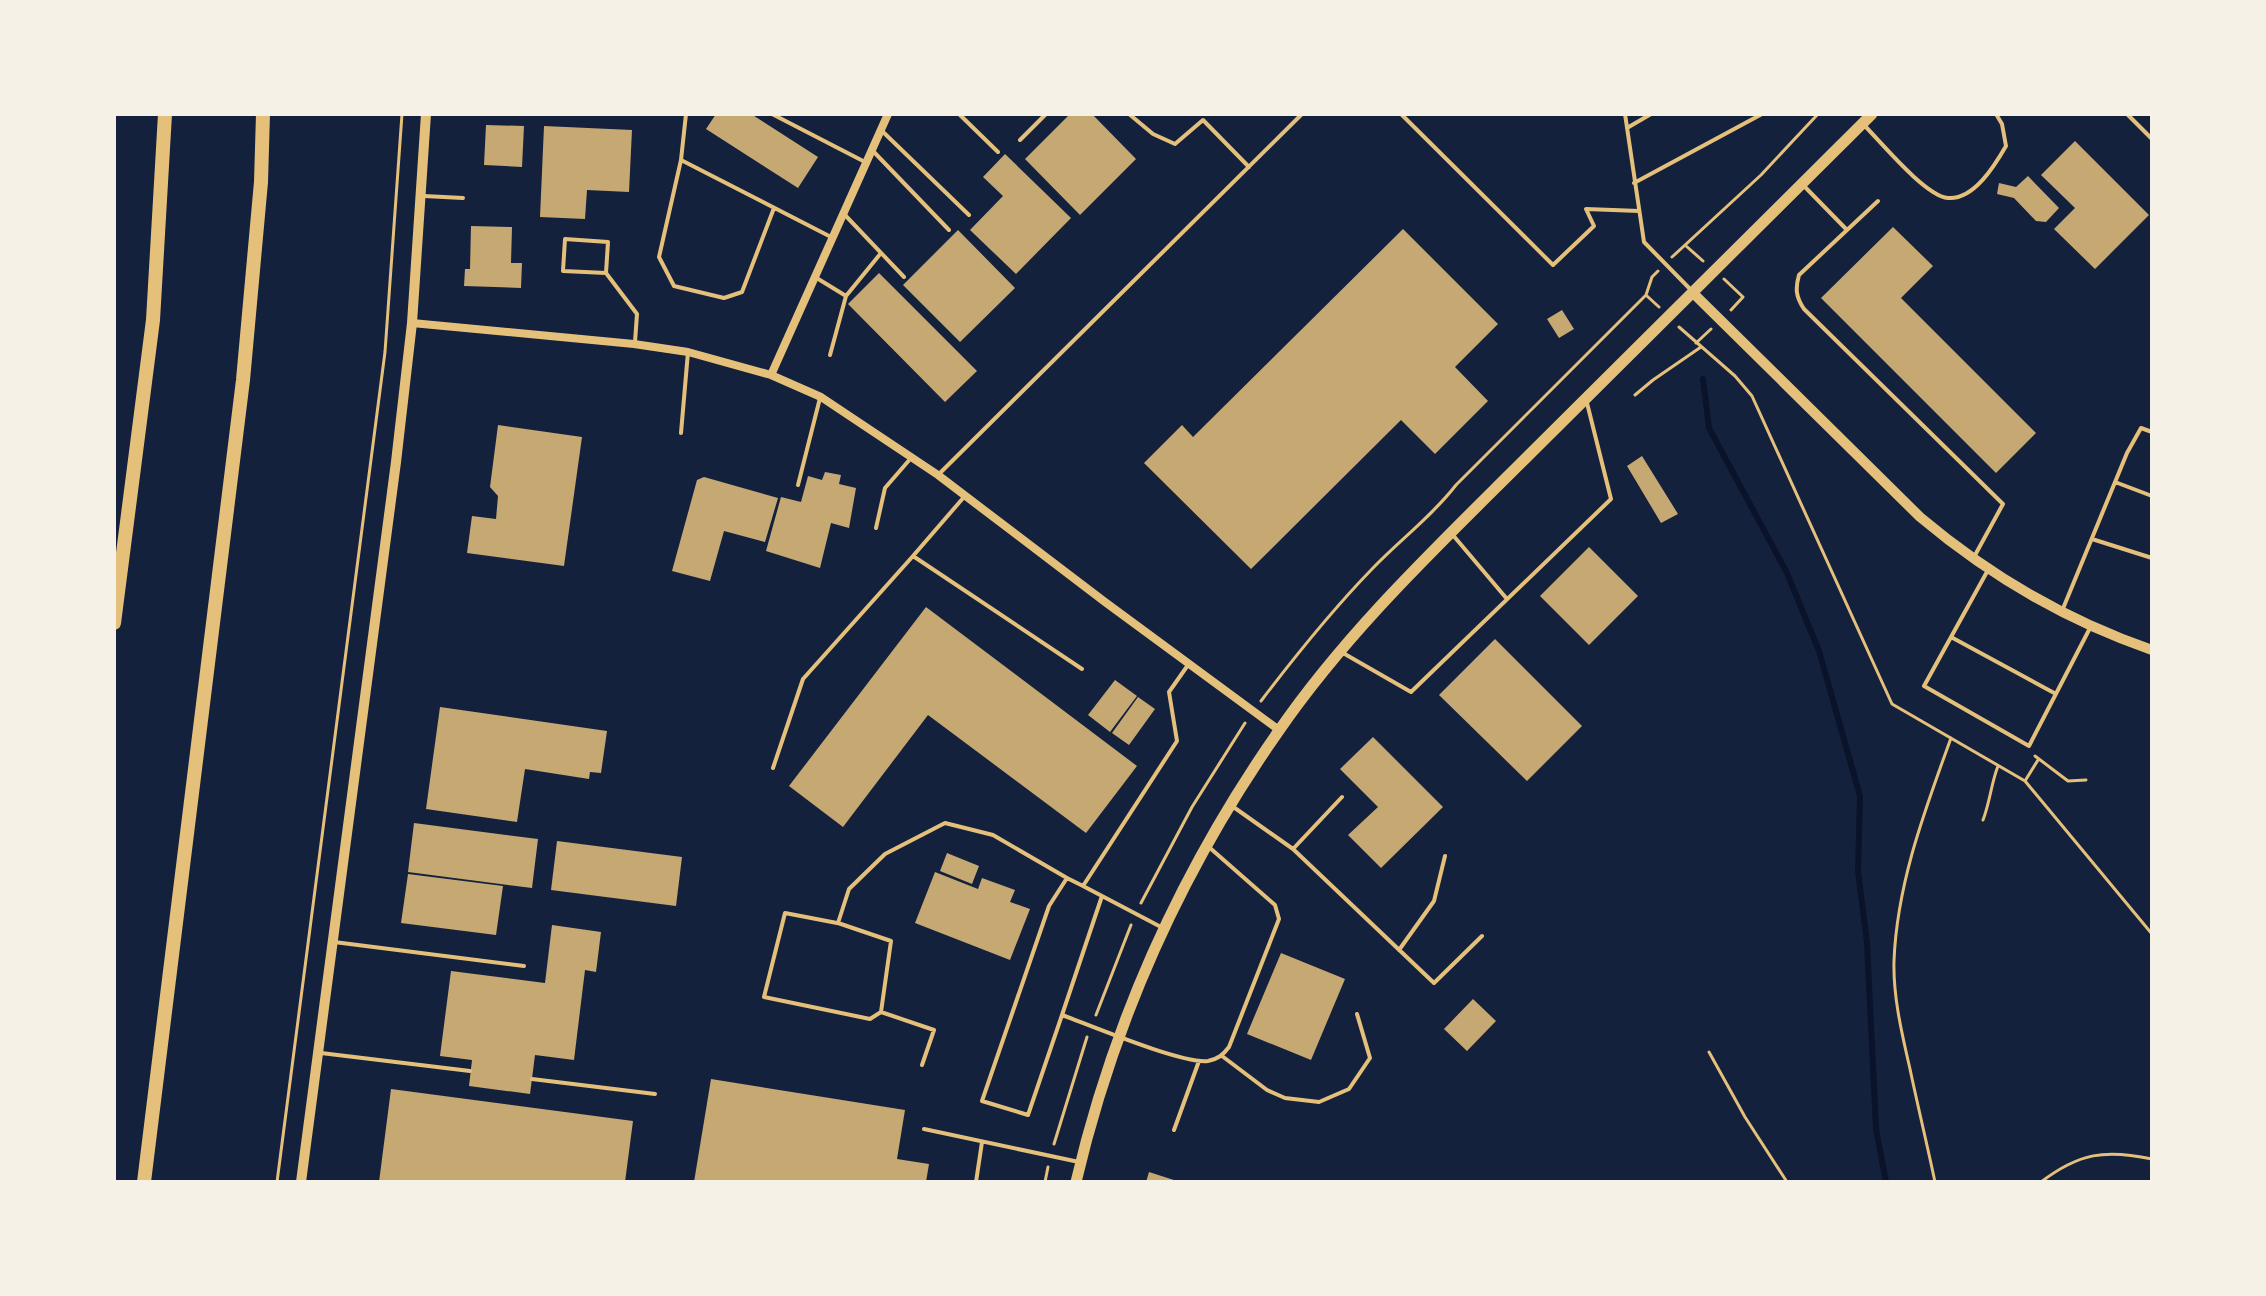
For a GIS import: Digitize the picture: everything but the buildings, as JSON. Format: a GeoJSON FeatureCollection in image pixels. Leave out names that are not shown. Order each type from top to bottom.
{"type":"FeatureCollection","features":[{"type":"Feature","properties":{"kind":"highway"},"geometry":{"type":"LineString","coordinates":[[114,623],[153,320],[165,114]]}},
{"type":"Feature","properties":{"kind":"highway"},"geometry":{"type":"LineString","coordinates":[[144,1182],[243,380],[261,182],[263,114]]}},
{"type":"Feature","properties":{"kind":"main road"},"geometry":{"type":"LineString","coordinates":[[1076,1182],[1118,1035],[1163,928],[1230,804],[1279,730],[1395,589],[1872,114]]}},
{"type":"Feature","properties":{"kind":"street"},"geometry":{"type":"LineString","coordinates":[[301,1182],[412,323],[426,114]]}},
{"type":"Feature","properties":{"kind":"street"},"geometry":{"type":"LineString","coordinates":[[771,375],[888,114]]}},
{"type":"Feature","properties":{"kind":"street"},"geometry":{"type":"LineString","coordinates":[[1693,293],[1920,517],[1972,559],[2061,614],[2152,650]]}},
{"type":"Feature","properties":{"kind":"street"},"geometry":{"type":"LineString","coordinates":[[412,323],[688,352],[771,375],[821,397],[912,456],[1279,730]]}},
{"type":"Feature","properties":{"kind":"lane"},"geometry":{"type":"LineString","coordinates":[[686,114],[681,160],[659,257],[674,286],[724,298],[742,292],[774,208]]}},
{"type":"Feature","properties":{"kind":"lane"},"geometry":{"type":"LineString","coordinates":[[772,114],[867,163]]}},
{"type":"Feature","properties":{"kind":"lane"},"geometry":{"type":"LineString","coordinates":[[959,114],[998,152]]}},
{"type":"Feature","properties":{"kind":"lane"},"geometry":{"type":"LineString","coordinates":[[1020,140],[1046,114]]}},
{"type":"Feature","properties":{"kind":"lane"},"geometry":{"type":"LineString","coordinates":[[1129,114],[1153,134],[1175,144],[1203,120],[1249,167]]}},
{"type":"Feature","properties":{"kind":"lane"},"geometry":{"type":"LineString","coordinates":[[938,475],[1302,114]]}},
{"type":"Feature","properties":{"kind":"lane"},"geometry":{"type":"LineString","coordinates":[[1401,114],[1553,265],[1594,226],[1586,209],[1639,211]]}},
{"type":"Feature","properties":{"kind":"lane"},"geometry":{"type":"LineString","coordinates":[[1625,114],[1644,242],[1693,293]]}},
{"type":"Feature","properties":{"kind":"lane"},"geometry":{"type":"LineString","coordinates":[[1627,128],[1651,114]]}},
{"type":"Feature","properties":{"kind":"lane"},"geometry":{"type":"LineString","coordinates":[[1634,183],[1762,114]]}},
{"type":"Feature","properties":{"kind":"lane"},"geometry":{"type":"LineString","coordinates":[[1862,123],[1932,193],[1949,198],[1967,193],[1993,169],[2006,146],[2002,124],[1996,114]]}},
{"type":"Feature","properties":{"kind":"lane"},"geometry":{"type":"LineString","coordinates":[[2127,114],[2152,139]]}},
{"type":"Feature","properties":{"kind":"lane"},"geometry":{"type":"LineString","coordinates":[[881,130],[969,215]]}},
{"type":"Feature","properties":{"kind":"lane"},"geometry":{"type":"LineString","coordinates":[[872,150],[949,230]]}},
{"type":"Feature","properties":{"kind":"lane"},"geometry":{"type":"LineString","coordinates":[[681,160],[833,238]]}},
{"type":"Feature","properties":{"kind":"lane"},"geometry":{"type":"LineString","coordinates":[[1801,184],[1847,230]]}},
{"type":"Feature","properties":{"kind":"lane"},"geometry":{"type":"LineString","coordinates":[[421,196],[463,198]]}},
{"type":"Feature","properties":{"kind":"lane"},"geometry":{"type":"LineString","coordinates":[[1878,201],[1799,275],[1796,288],[1798,300],[2003,504],[1972,559]]}},
{"type":"Feature","properties":{"kind":"lane"},"geometry":{"type":"LineString","coordinates":[[844,214],[904,277]]}},
{"type":"Feature","properties":{"kind":"lane"},"geometry":{"type":"LineString","coordinates":[[606,273],[563,271],[565,239],[608,242],[606,273],[637,314],[634,344]]}},
{"type":"Feature","properties":{"kind":"lane"},"geometry":{"type":"LineString","coordinates":[[830,355],[846,296],[881,253]]}},
{"type":"Feature","properties":{"kind":"lane"},"geometry":{"type":"LineString","coordinates":[[815,277],[846,296]]}},
{"type":"Feature","properties":{"kind":"lane"},"geometry":{"type":"LineString","coordinates":[[681,433],[688,352]]}},
{"type":"Feature","properties":{"kind":"lane"},"geometry":{"type":"LineString","coordinates":[[798,485],[821,397]]}},
{"type":"Feature","properties":{"kind":"lane"},"geometry":{"type":"LineString","coordinates":[[1341,652],[1411,692],[1611,499],[1586,398]]}},
{"type":"Feature","properties":{"kind":"lane"},"geometry":{"type":"LineString","coordinates":[[2061,614],[2127,453],[2141,428],[2152,432]]}},
{"type":"Feature","properties":{"kind":"lane"},"geometry":{"type":"LineString","coordinates":[[876,528],[885,488],[912,456]]}},
{"type":"Feature","properties":{"kind":"lane"},"geometry":{"type":"LineString","coordinates":[[2115,482],[2152,496]]}},
{"type":"Feature","properties":{"kind":"lane"},"geometry":{"type":"LineString","coordinates":[[773,768],[803,679],[966,496]]}},
{"type":"Feature","properties":{"kind":"lane"},"geometry":{"type":"LineString","coordinates":[[1451,533],[1507,599]]}},
{"type":"Feature","properties":{"kind":"lane"},"geometry":{"type":"LineString","coordinates":[[2092,539],[2152,558]]}},
{"type":"Feature","properties":{"kind":"lane"},"geometry":{"type":"LineString","coordinates":[[913,556],[1082,669]]}},
{"type":"Feature","properties":{"kind":"lane"},"geometry":{"type":"LineString","coordinates":[[1988,570],[1924,686],[2029,746],[2091,628]]}},
{"type":"Feature","properties":{"kind":"lane"},"geometry":{"type":"LineString","coordinates":[[1951,637],[2056,694]]}},
{"type":"Feature","properties":{"kind":"lane"},"geometry":{"type":"LineString","coordinates":[[1083,886],[1177,741],[1169,692],[1189,664]]}},
{"type":"Feature","properties":{"kind":"lane"},"geometry":{"type":"LineString","coordinates":[[1293,849],[1342,797]]}},
{"type":"Feature","properties":{"kind":"lane"},"geometry":{"type":"LineString","coordinates":[[1230,804],[1293,849],[1434,983],[1482,936]]}},
{"type":"Feature","properties":{"kind":"lane"},"geometry":{"type":"LineString","coordinates":[[838,923],[849,889],[885,854],[945,823],[993,835],[1163,928]]}},
{"type":"Feature","properties":{"kind":"lane"},"geometry":{"type":"LineString","coordinates":[[1062,1015],[1199,1061],[1222,1056],[1229,1047],[1279,919],[1275,905],[1206,845]]}},
{"type":"Feature","properties":{"kind":"lane"},"geometry":{"type":"LineString","coordinates":[[1399,950],[1434,901],[1445,856]]}},
{"type":"Feature","properties":{"kind":"lane"},"geometry":{"type":"LineString","coordinates":[[1067,878],[1049,906],[982,1101],[1028,1115],[1102,896]]}},
{"type":"Feature","properties":{"kind":"lane"},"geometry":{"type":"LineString","coordinates":[[785,913],[838,923],[891,941],[881,1012],[870,1019],[764,997],[785,913]]}},
{"type":"Feature","properties":{"kind":"lane"},"geometry":{"type":"LineString","coordinates":[[334,942],[524,966]]}},
{"type":"Feature","properties":{"kind":"lane"},"geometry":{"type":"LineString","coordinates":[[881,1012],[934,1030],[922,1065]]}},
{"type":"Feature","properties":{"kind":"lane"},"geometry":{"type":"LineString","coordinates":[[1222,1056],[1267,1090],[1285,1098],[1319,1102],[1349,1089],[1370,1058],[1357,1014]]}},
{"type":"Feature","properties":{"kind":"lane"},"geometry":{"type":"LineString","coordinates":[[319,1053],[470,1071]]}},
{"type":"Feature","properties":{"kind":"lane"},"geometry":{"type":"LineString","coordinates":[[1174,1130],[1199,1061]]}},
{"type":"Feature","properties":{"kind":"lane"},"geometry":{"type":"LineString","coordinates":[[532,1079],[655,1094]]}},
{"type":"Feature","properties":{"kind":"lane"},"geometry":{"type":"LineString","coordinates":[[924,1129],[1081,1163]]}},
{"type":"Feature","properties":{"kind":"lane"},"geometry":{"type":"LineString","coordinates":[[976,1182],[982,1142]]}},
{"type":"Feature","properties":{"kind":"path"},"geometry":{"type":"LineString","coordinates":[[277,1182],[385,352],[402,114]]}},
{"type":"Feature","properties":{"kind":"path"},"geometry":{"type":"LineString","coordinates":[[1646,295],[1652,277],[1761,175],[1818,114]]}},
{"type":"Feature","properties":{"kind":"path"},"geometry":{"type":"LineString","coordinates":[[1685,244],[1743,297],[1696,343]]}},
{"type":"Feature","properties":{"kind":"path"},"geometry":{"type":"LineString","coordinates":[[1635,395],[1701,347],[1744,385],[1752,396],[1886,697],[1892,704],[2025,781],[2152,934]]}},
{"type":"Feature","properties":{"kind":"path"},"geometry":{"type":"LineString","coordinates":[[1935,1182],[1903,1038],[1895,991],[1894,961],[1904,885],[1914,840],[1951,738]]}},
{"type":"Feature","properties":{"kind":"path"},"geometry":{"type":"LineString","coordinates":[[2029,746],[2038,760],[2068,781],[2086,780]]}},
{"type":"Feature","properties":{"kind":"path"},"geometry":{"type":"LineString","coordinates":[[2025,781],[2038,760]]}},
{"type":"Feature","properties":{"kind":"path"},"geometry":{"type":"LineString","coordinates":[[1983,820],[1998,766]]}},
{"type":"Feature","properties":{"kind":"path"},"geometry":{"type":"LineString","coordinates":[[1709,1052],[1745,1117],[1787,1182]]}},
{"type":"Feature","properties":{"kind":"path"},"geometry":{"type":"LineString","coordinates":[[2041,1182],[2074,1161],[2098,1153],[2152,1158]]}},
{"type":"Feature","properties":{"kind":"waterway"},"geometry":{"type":"LineString","coordinates":[[1703,379],[1709,428],[1787,573],[1819,651],[1860,796],[1858,871],[1867,943],[1876,1129],[1886,1182]]}}]}
